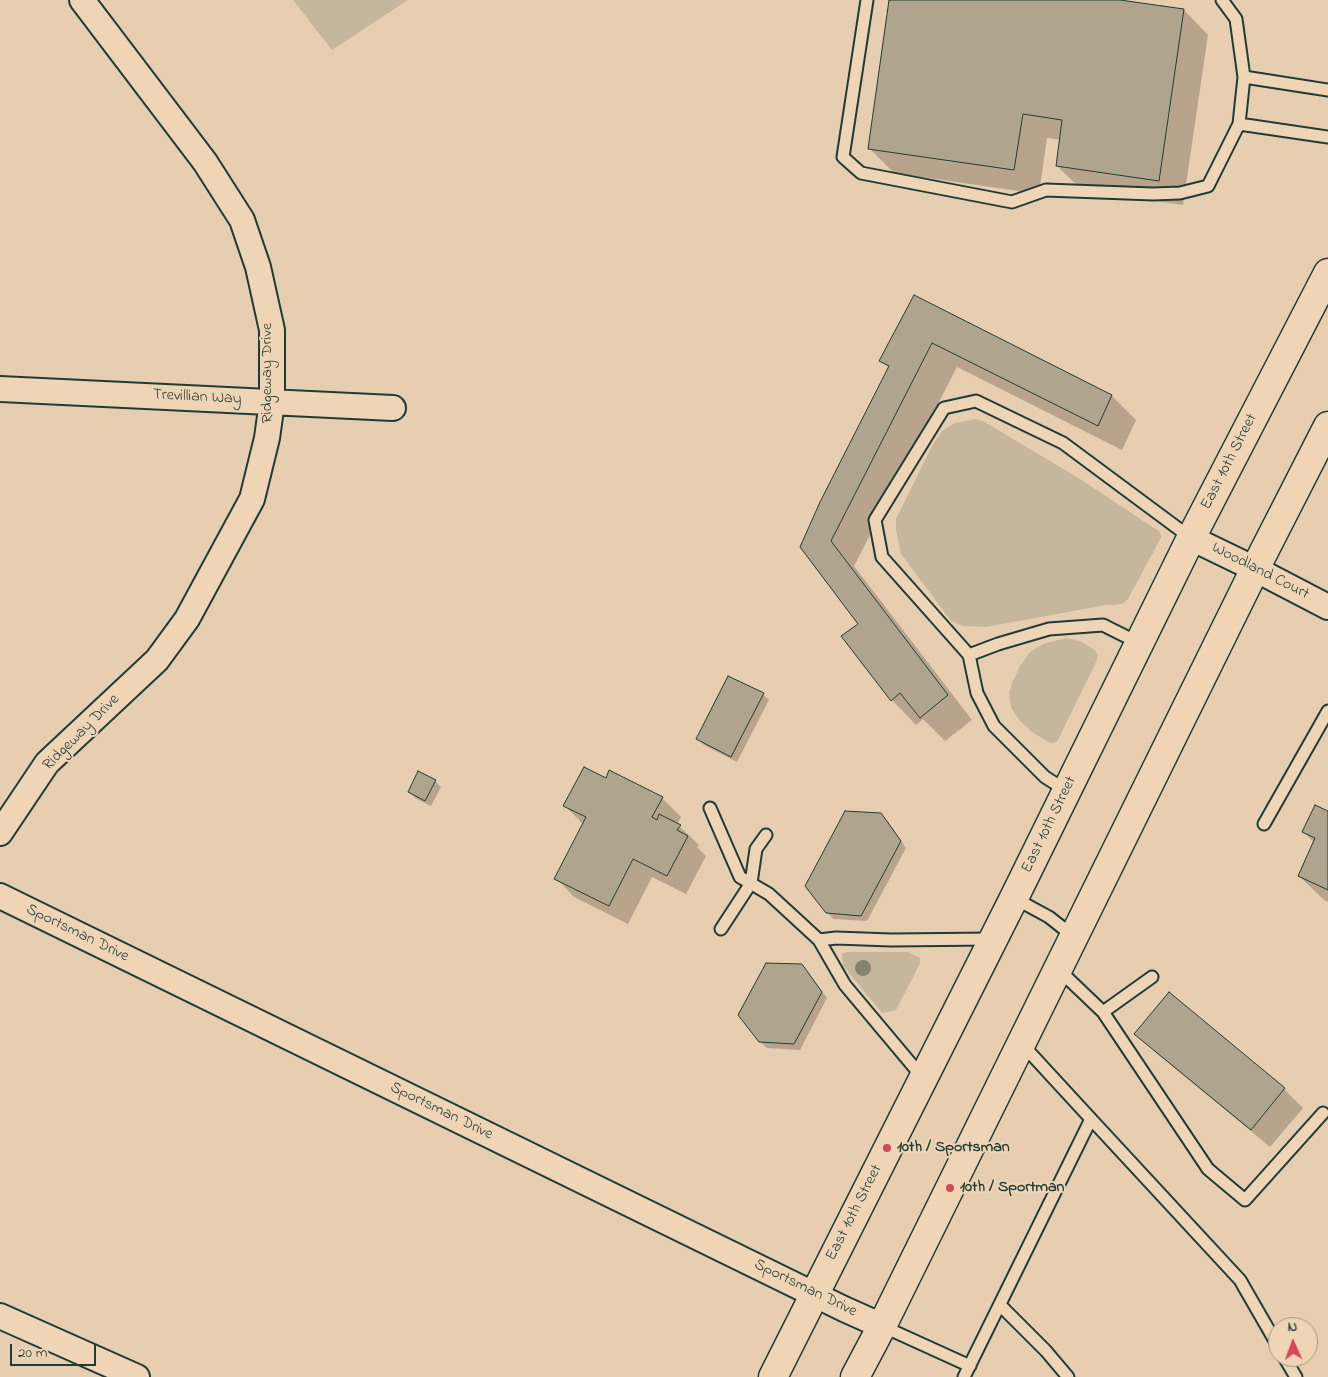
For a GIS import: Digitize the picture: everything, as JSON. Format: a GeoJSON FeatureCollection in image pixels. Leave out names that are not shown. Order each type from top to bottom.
{"type":"FeatureCollection","features":[{"type":"Feature","properties":{"kind":"main road","name":"East 10th Street"},"geometry":{"type":"LineString","coordinates":[[773,1377],[994,939],[1191,538],[1328,273]]}},
{"type":"Feature","properties":{"kind":"main road"},"geometry":{"type":"LineString","coordinates":[[855,1377],[882,1326],[1255,569],[1328,426]]}},
{"type":"Feature","properties":{"kind":"street","name":"Ridgeway Drive"},"geometry":{"type":"LineString","coordinates":[[0,832],[47,763],[156,660],[187,619],[252,499],[267,438],[272,402],[272,330],[258,266],[242,220],[205,162],[82,0]]}},
{"type":"Feature","properties":{"kind":"street","name":"Trevillian Way"},"geometry":{"type":"LineString","coordinates":[[0,389],[393,408]]}},
{"type":"Feature","properties":{"kind":"street","name":"Woodland Court"},"geometry":{"type":"LineString","coordinates":[[1191,538],[1328,607]]}},
{"type":"Feature","properties":{"kind":"street","name":"Sportsman Drive"},"geometry":{"type":"LineString","coordinates":[[0,896],[882,1326]]}},
{"type":"Feature","properties":{"kind":"street"},"geometry":{"type":"LineString","coordinates":[[0,1316],[137,1377]]}},
{"type":"Feature","properties":{"kind":"lane"},"geometry":{"type":"LineString","coordinates":[[866,0],[843,157],[861,173],[1012,202],[1046,190],[1153,194],[1180,193],[1208,186],[1239,124],[1244,77],[1236,20],[1222,0]]}},
{"type":"Feature","properties":{"kind":"lane"},"geometry":{"type":"LineString","coordinates":[[1244,77],[1328,90]]}},
{"type":"Feature","properties":{"kind":"lane"},"geometry":{"type":"LineString","coordinates":[[1239,124],[1328,137]]}},
{"type":"Feature","properties":{"kind":"lane"},"geometry":{"type":"LineString","coordinates":[[1067,791],[1045,777],[994,726],[978,693],[969,655],[882,557],[875,520],[944,408],[976,401],[1063,443],[1191,538]]}},
{"type":"Feature","properties":{"kind":"lane"},"geometry":{"type":"LineString","coordinates":[[969,655],[1049,629],[1104,625],[1139,643]]}},
{"type":"Feature","properties":{"kind":"lane"},"geometry":{"type":"LineString","coordinates":[[1264,824],[1328,711]]}},
{"type":"Feature","properties":{"kind":"lane"},"geometry":{"type":"LineString","coordinates":[[710,808],[740,877],[769,894],[819,940],[845,985],[924,1078]]}},
{"type":"Feature","properties":{"kind":"lane"},"geometry":{"type":"LineString","coordinates":[[721,929],[751,883],[756,849],[766,835]]}},
{"type":"Feature","properties":{"kind":"lane"},"geometry":{"type":"LineString","coordinates":[[1014,898],[1049,917],[1073,936]]}},
{"type":"Feature","properties":{"kind":"lane"},"geometry":{"type":"LineString","coordinates":[[819,940],[836,938],[891,940],[994,939]]}},
{"type":"Feature","properties":{"kind":"lane"},"geometry":{"type":"LineString","coordinates":[[1057,968],[1103,1012],[1208,1169],[1245,1200],[1323,1113]]}},
{"type":"Feature","properties":{"kind":"lane"},"geometry":{"type":"LineString","coordinates":[[1103,1012],[1152,977]]}},
{"type":"Feature","properties":{"kind":"lane"},"geometry":{"type":"LineString","coordinates":[[1020,1043],[1240,1280],[1268,1329]]}},
{"type":"Feature","properties":{"kind":"lane"},"geometry":{"type":"LineString","coordinates":[[964,1377],[1091,1119]]}},
{"type":"Feature","properties":{"kind":"lane"},"geometry":{"type":"LineString","coordinates":[[1000,1305],[1046,1350],[1068,1377]]}},
{"type":"Feature","properties":{"kind":"lane"},"geometry":{"type":"LineString","coordinates":[[882,1326],[970,1366]]}},
{"type":"Feature","properties":{"kind":"shaded area"},"geometry":{"type":"Polygon","coordinates":[[[293,0],[408,0],[332,50],[293,0]]]}},
{"type":"Feature","properties":{"kind":"shaded area"},"geometry":{"type":"Polygon","coordinates":[[[976,419],[983,421],[1080,479],[1160,532],[1161,537],[1158,543],[1128,599],[1122,604],[1106,605],[986,627],[963,626],[951,621],[901,554],[896,530],[896,519],[932,446],[942,431],[955,423],[976,419]]]}},
{"type":"Feature","properties":{"kind":"shaded area"},"geometry":{"type":"Polygon","coordinates":[[[1066,638],[1080,641],[1095,650],[1098,655],[1057,742],[1050,743],[1032,732],[1020,721],[1012,709],[1009,693],[1020,666],[1030,652],[1043,644],[1066,638]]]}},
{"type":"Feature","properties":{"kind":"shaded area"},"geometry":{"type":"Polygon","coordinates":[[[847,952],[908,952],[920,958],[920,963],[896,1010],[882,1013],[843,966],[842,954],[847,952]]]}},
{"type":"Feature","properties":{"kind":"building"},"geometry":{"type":"Polygon","coordinates":[[[889,0],[1120,0],[1184,9],[1159,181],[1056,166],[1062,120],[1023,114],[1014,170],[868,149],[889,0]]]}},
{"type":"Feature","properties":{"kind":"building"},"geometry":{"type":"Polygon","coordinates":[[[914,295],[1112,395],[1098,426],[932,343],[831,541],[948,695],[920,718],[900,693],[891,701],[841,636],[858,624],[800,547],[820,502],[889,366],[879,361],[914,295]]]}},
{"type":"Feature","properties":{"kind":"building"},"geometry":{"type":"Polygon","coordinates":[[[728,676],[764,693],[731,757],[696,739],[728,676]]]}},
{"type":"Feature","properties":{"kind":"building"},"geometry":{"type":"Polygon","coordinates":[[[584,767],[606,778],[609,770],[663,797],[652,817],[657,820],[659,814],[681,825],[677,830],[688,836],[667,876],[633,859],[609,906],[554,879],[586,817],[563,806],[584,767]]]}},
{"type":"Feature","properties":{"kind":"building"},"geometry":{"type":"Polygon","coordinates":[[[418,771],[436,780],[425,801],[408,792],[418,771]]]}},
{"type":"Feature","properties":{"kind":"building"},"geometry":{"type":"Polygon","coordinates":[[[1315,805],[1328,811],[1328,890],[1298,876],[1315,838],[1302,832],[1315,805]]]}},
{"type":"Feature","properties":{"kind":"building"},"geometry":{"type":"Polygon","coordinates":[[[845,811],[881,813],[901,841],[861,916],[826,913],[805,886],[845,811]]]}},
{"type":"Feature","properties":{"kind":"building"},"geometry":{"type":"Polygon","coordinates":[[[766,963],[802,964],[822,992],[794,1044],[759,1042],[738,1015],[766,963]]]}},
{"type":"Feature","properties":{"kind":"building"},"geometry":{"type":"Polygon","coordinates":[[[1169,992],[1285,1088],[1251,1130],[1134,1034],[1169,992]]]}},
{"type":"Feature","properties":{"kind":"place","name":"10th / Sportsman"},"geometry":{"type":"Point","coordinates":[887,1148]}},
{"type":"Feature","properties":{"kind":"place","name":"10th / Sportman"},"geometry":{"type":"Point","coordinates":[950,1188]}}]}
